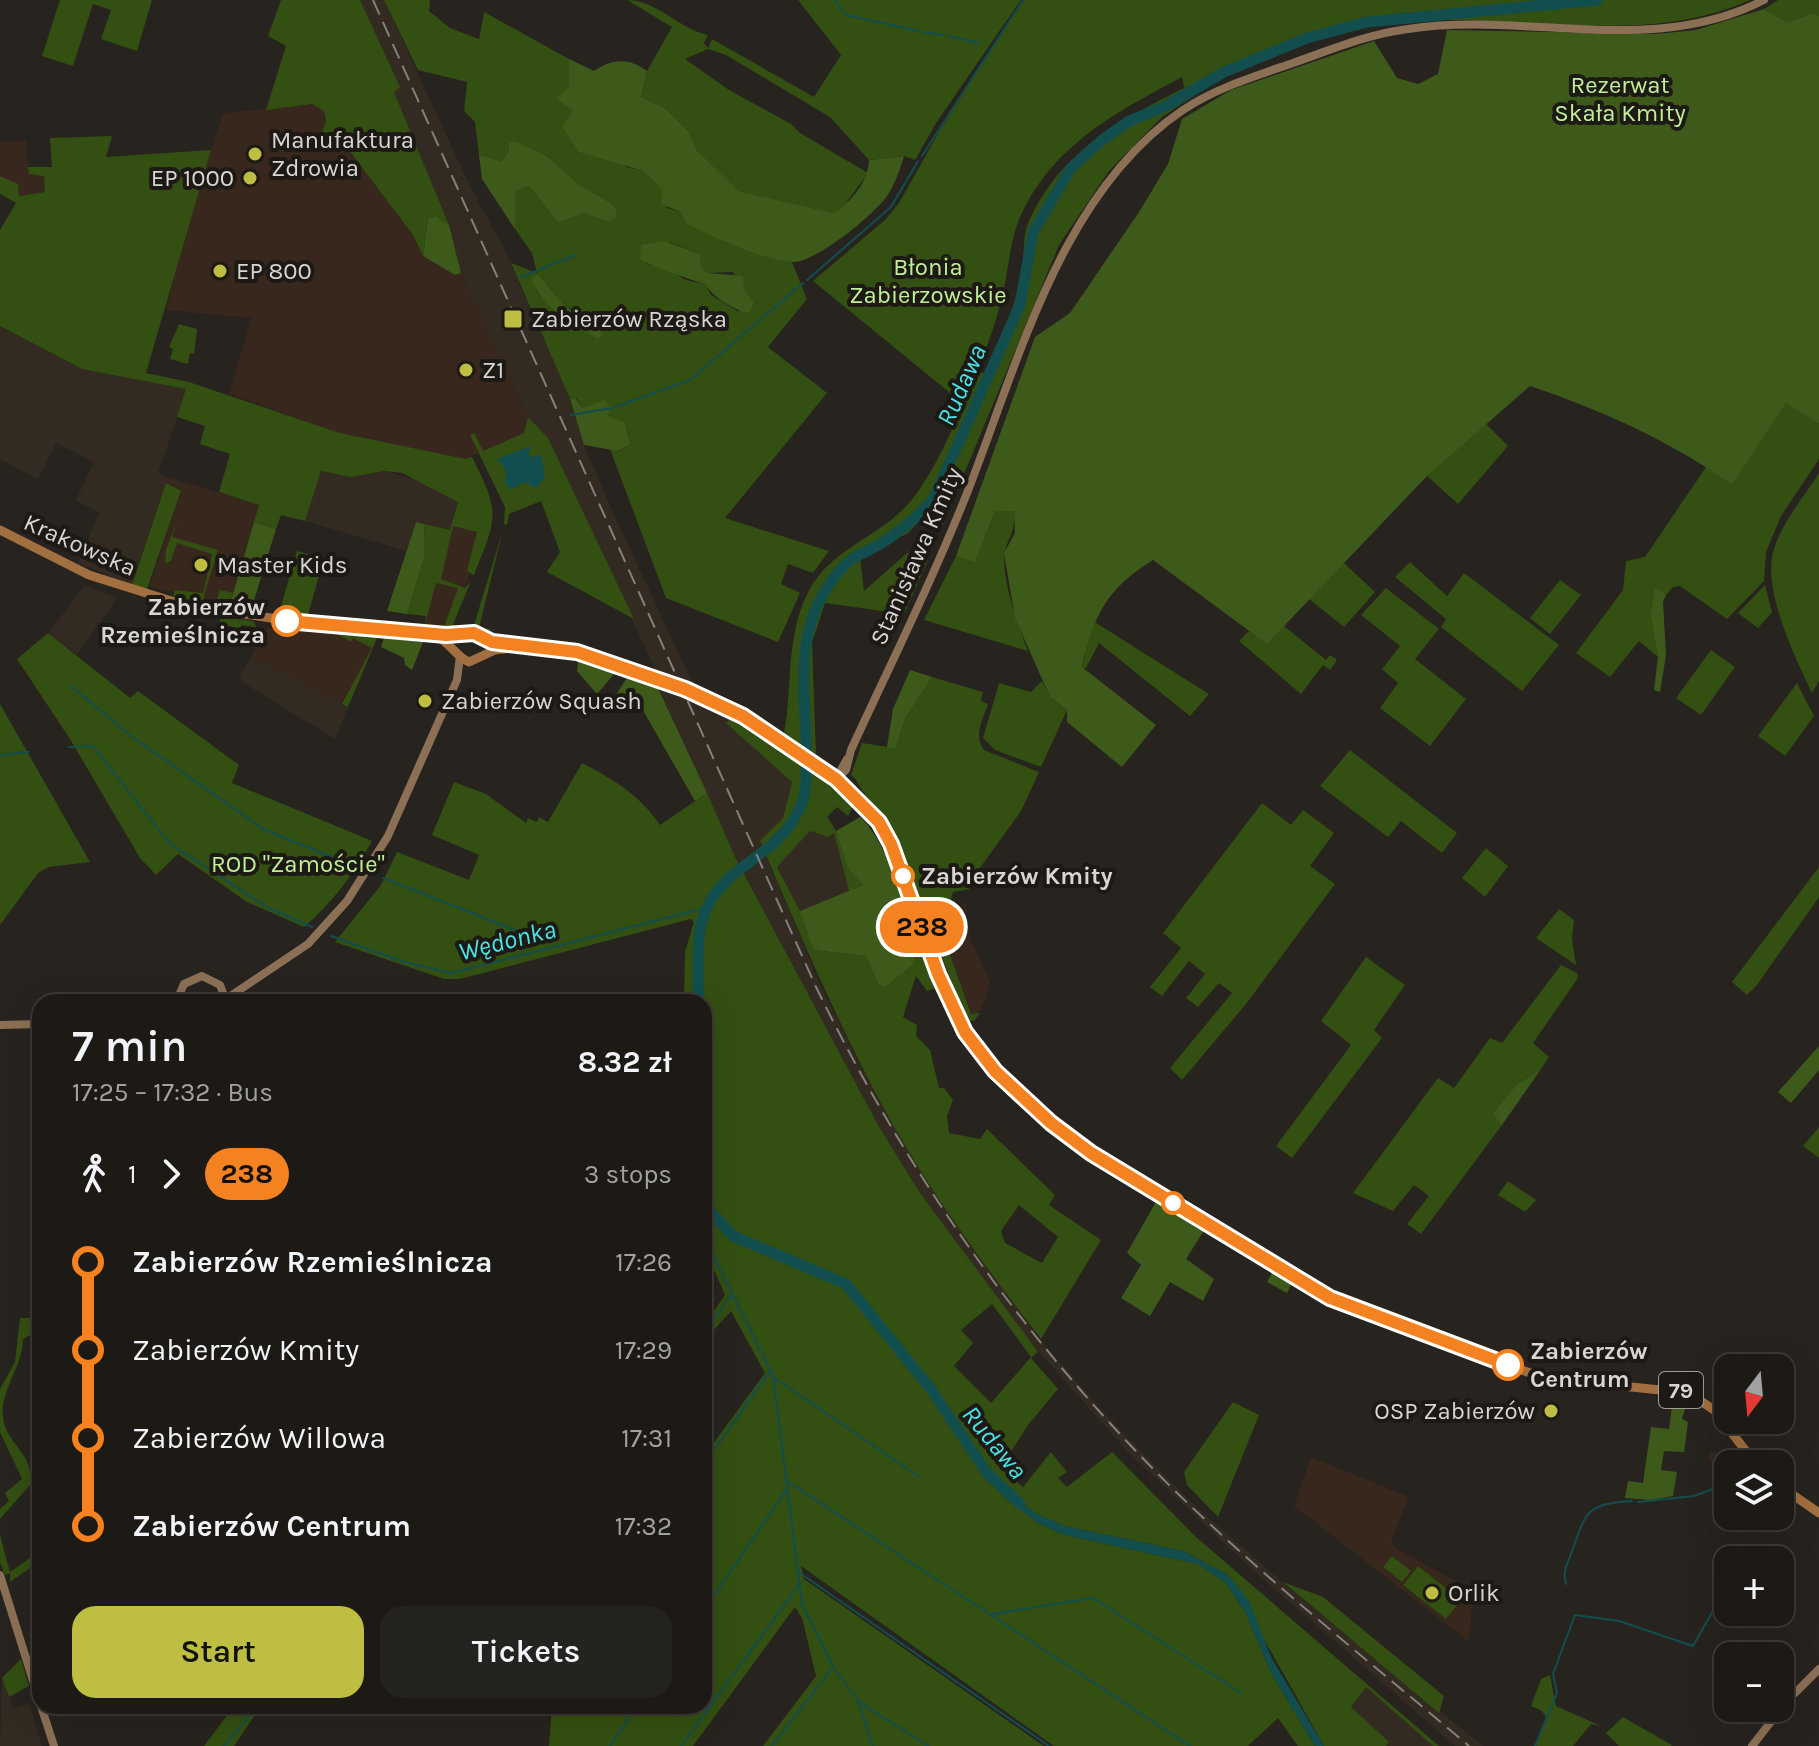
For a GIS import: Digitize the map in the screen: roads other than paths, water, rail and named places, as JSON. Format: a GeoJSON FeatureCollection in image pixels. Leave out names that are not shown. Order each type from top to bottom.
{"type":"FeatureCollection","features":[{"type":"Feature","properties":{"kind":"main road","name":"Stanisława Kmity"},"geometry":{"type":"LineString","coordinates":[[836,779],[846,770],[847,759],[947,543],[1065,250],[1104,187],[1167,122],[1231,85],[1392,31],[1444,26],[1659,30],[1718,19],[1764,0]]}},
{"type":"Feature","properties":{"kind":"main road","name":"Krakowska"},"geometry":{"type":"LineString","coordinates":[[0,530],[100,580],[184,605],[270,619],[462,634]]}},
{"type":"Feature","properties":{"kind":"main road","name":"Krakowska"},"geometry":{"type":"LineString","coordinates":[[429,633],[449,643],[458,654]]}},
{"type":"Feature","properties":{"kind":"main road"},"geometry":{"type":"LineString","coordinates":[[457,680],[462,634],[474,633],[486,639],[527,646]]}},
{"type":"Feature","properties":{"kind":"main road"},"geometry":{"type":"LineString","coordinates":[[486,639],[486,655]]}},
{"type":"Feature","properties":{"kind":"main road"},"geometry":{"type":"LineString","coordinates":[[234,994],[325,929],[371,867],[457,680],[473,662],[495,650],[527,646]]}},
{"type":"Feature","properties":{"kind":"main road","name":"79"},"geometry":{"type":"LineString","coordinates":[[527,646],[577,652],[716,702],[836,779],[879,822],[891,844],[938,974],[965,1032],[1002,1079],[1078,1144],[1316,1290],[1354,1309],[1530,1373],[1574,1381],[1672,1388],[1689,1393],[1714,1410],[1745,1450]]}},
{"type":"Feature","properties":{"kind":"main road"},"geometry":{"type":"LineString","coordinates":[[458,654],[473,662]]}},
{"type":"Feature","properties":{"kind":"main road"},"geometry":{"type":"LineString","coordinates":[[178,994],[181,987],[192,978],[207,977],[220,985],[248,983]]}},
{"type":"Feature","properties":{"kind":"main road"},"geometry":{"type":"LineString","coordinates":[[220,985],[224,994]]}},
{"type":"Feature","properties":{"kind":"main road"},"geometry":{"type":"LineString","coordinates":[[0,1025],[32,1024]]}},
{"type":"Feature","properties":{"kind":"main road"},"geometry":{"type":"LineString","coordinates":[[1794,1496],[1819,1513]]}},
{"type":"Feature","properties":{"kind":"main road"},"geometry":{"type":"LineString","coordinates":[[0,1575],[32,1678]]}},
{"type":"Feature","properties":{"kind":"main road"},"geometry":{"type":"LineString","coordinates":[[1752,1746],[1787,1701],[1819,1669]]}},
{"type":"Feature","properties":{"kind":"main road"},"geometry":{"type":"LineString","coordinates":[[43,1714],[54,1746]]}},
{"type":"Feature","properties":{"kind":"water"},"geometry":{"type":"Polygon","coordinates":[[[531,446],[528,454],[530,457],[541,455],[545,478],[536,488],[524,482],[511,490],[505,483],[506,470],[497,459],[531,446]]]}},
{"type":"Feature","properties":{"kind":"water"},"geometry":{"type":"Polygon","coordinates":[[[1013,1495],[1035,1513],[1064,1526],[1183,1551],[1228,1575],[1249,1601],[1272,1659],[1324,1746],[1315,1746],[1271,1673],[1246,1614],[1226,1583],[1198,1564],[1065,1535],[1038,1523],[1008,1500],[1013,1495]]]}},
{"type":"Feature","properties":{"kind":"waterway"},"geometry":{"type":"LineString","coordinates":[[835,0],[846,15],[919,31]]}},
{"type":"Feature","properties":{"kind":"waterway"},"geometry":{"type":"LineString","coordinates":[[922,156],[1023,0]]}},
{"type":"Feature","properties":{"kind":"waterway","name":"Rudawa"},"geometry":{"type":"LineString","coordinates":[[698,994],[699,939],[708,905],[730,878],[781,836],[802,803],[806,776],[805,654],[815,611],[825,590],[845,565],[893,536],[933,500],[1020,305],[1033,232],[1071,168],[1129,121],[1166,106],[1224,72],[1307,38],[1367,22],[1597,0]]}},
{"type":"Feature","properties":{"kind":"waterway"},"geometry":{"type":"LineString","coordinates":[[923,32],[944,35]]}},
{"type":"Feature","properties":{"kind":"waterway"},"geometry":{"type":"LineString","coordinates":[[949,36],[979,43]]}},
{"type":"Feature","properties":{"kind":"waterway"},"geometry":{"type":"LineString","coordinates":[[807,280],[891,207],[918,161]]}},
{"type":"Feature","properties":{"kind":"waterway"},"geometry":{"type":"LineString","coordinates":[[521,277],[575,255]]}},
{"type":"Feature","properties":{"kind":"waterway"},"geometry":{"type":"LineString","coordinates":[[615,407],[690,380],[803,283]]}},
{"type":"Feature","properties":{"kind":"waterway"},"geometry":{"type":"LineString","coordinates":[[570,415],[612,408]]}},
{"type":"Feature","properties":{"kind":"waterway"},"geometry":{"type":"LineString","coordinates":[[71,686],[131,736],[263,829],[361,869]]}},
{"type":"Feature","properties":{"kind":"waterway","name":"Wędonka"},"geometry":{"type":"LineString","coordinates":[[69,747],[93,746],[169,843],[267,907],[312,927]]}},
{"type":"Feature","properties":{"kind":"waterway","name":"Wędonka"},"geometry":{"type":"LineString","coordinates":[[0,755],[29,752]]}},
{"type":"Feature","properties":{"kind":"waterway"},"geometry":{"type":"LineString","coordinates":[[383,878],[545,942]]}},
{"type":"Feature","properties":{"kind":"waterway","name":"Wędonka"},"geometry":{"type":"LineString","coordinates":[[696,910],[706,911]]}},
{"type":"Feature","properties":{"kind":"waterway","name":"Wędonka"},"geometry":{"type":"LineString","coordinates":[[331,936],[404,962],[452,973],[693,911]]}},
{"type":"Feature","properties":{"kind":"waterway","name":"Rudawa"},"geometry":{"type":"LineString","coordinates":[[712,1214],[733,1236],[846,1284],[930,1388],[987,1473],[1020,1504]]}},
{"type":"Feature","properties":{"kind":"waterway"},"geometry":{"type":"LineString","coordinates":[[712,1253],[773,1376],[802,1604],[833,1667],[858,1701],[873,1746]]}},
{"type":"Feature","properties":{"kind":"waterway"},"geometry":{"type":"LineString","coordinates":[[712,1322],[731,1296]]}},
{"type":"Feature","properties":{"kind":"waterway"},"geometry":{"type":"LineString","coordinates":[[712,1453],[770,1371]]}},
{"type":"Feature","properties":{"kind":"waterway"},"geometry":{"type":"LineString","coordinates":[[775,1378],[919,1477]]}},
{"type":"Feature","properties":{"kind":"waterway"},"geometry":{"type":"LineString","coordinates":[[787,1481],[1190,1746]]}},
{"type":"Feature","properties":{"kind":"waterway"},"geometry":{"type":"LineString","coordinates":[[712,1598],[787,1489]]}},
{"type":"Feature","properties":{"kind":"waterway"},"geometry":{"type":"LineString","coordinates":[[1638,1502],[1694,1496],[1713,1489]]}},
{"type":"Feature","properties":{"kind":"waterway"},"geometry":{"type":"LineString","coordinates":[[1566,1584],[1566,1568],[1589,1513],[1604,1505],[1632,1501]]}},
{"type":"Feature","properties":{"kind":"waterway"},"geometry":{"type":"LineString","coordinates":[[797,1571],[1049,1746]]}},
{"type":"Feature","properties":{"kind":"waterway"},"geometry":{"type":"LineString","coordinates":[[712,1704],[798,1586]]}},
{"type":"Feature","properties":{"kind":"waterway"},"geometry":{"type":"LineString","coordinates":[[992,1614],[1093,1598],[1241,1693]]}},
{"type":"Feature","properties":{"kind":"waterway"},"geometry":{"type":"LineString","coordinates":[[1535,1746],[1557,1693],[1553,1674],[1575,1615],[1619,1621],[1693,1646],[1714,1609]]}},
{"type":"Feature","properties":{"kind":"waterway"},"geometry":{"type":"LineString","coordinates":[[772,1746],[832,1668]]}},
{"type":"Feature","properties":{"kind":"waterway"},"geometry":{"type":"LineString","coordinates":[[858,1701],[928,1746]]}},
{"type":"Feature","properties":{"kind":"waterway"},"geometry":{"type":"LineString","coordinates":[[224,1746],[251,1714]]}},
{"type":"Feature","properties":{"kind":"waterway"},"geometry":{"type":"LineString","coordinates":[[610,1746],[632,1714]]}},
{"type":"Feature","properties":{"kind":"waterway"},"geometry":{"type":"LineString","coordinates":[[681,1746],[704,1714]]}},
{"type":"Feature","properties":{"kind":"railway"},"geometry":{"type":"LineString","coordinates":[[373,0],[816,987],[889,1124],[973,1253],[1019,1315],[1118,1432],[1207,1522],[1469,1746]]}},
{"type":"Feature","properties":{"kind":"place","name":"Manufaktura Zdrowia"},"geometry":{"type":"Point","coordinates":[255,154]}},
{"type":"Feature","properties":{"kind":"place","name":"EP 1000"},"geometry":{"type":"Point","coordinates":[250,178]}},
{"type":"Feature","properties":{"kind":"place","name":"EP 800"},"geometry":{"type":"Point","coordinates":[220,271]}},
{"type":"Feature","properties":{"kind":"place","name":"Zabierzów Rząska"},"geometry":{"type":"Point","coordinates":[513,319]}},
{"type":"Feature","properties":{"kind":"place","name":"Z1"},"geometry":{"type":"Point","coordinates":[466,370]}},
{"type":"Feature","properties":{"kind":"place","name":"Master Kids"},"geometry":{"type":"Point","coordinates":[201,565]}},
{"type":"Feature","properties":{"kind":"place","name":"Zabierzów Rzemieślnicza"},"geometry":{"type":"Point","coordinates":[287,621]}},
{"type":"Feature","properties":{"kind":"place","name":"Zabierzów Squash"},"geometry":{"type":"Point","coordinates":[425,701]}},
{"type":"Feature","properties":{"kind":"place","name":"Zabierzów Kmity"},"geometry":{"type":"Point","coordinates":[903,876]}},
{"type":"Feature","properties":{"kind":"place","name":"Zabierzów Centrum"},"geometry":{"type":"Point","coordinates":[1508,1365]}},
{"type":"Feature","properties":{"kind":"place","name":"OSP Zabierzów"},"geometry":{"type":"Point","coordinates":[1551,1411]}},
{"type":"Feature","properties":{"kind":"place","name":"Orlik"},"geometry":{"type":"Point","coordinates":[1432,1593]}},
{"type":"Feature","properties":{"kind":"park label","name":"Rezerwat Skała Kmity"},"geometry":{"type":"Point","coordinates":[1620,99]}},
{"type":"Feature","properties":{"kind":"park label","name":"Błonia Zabierzowskie"},"geometry":{"type":"Point","coordinates":[928,281]}},
{"type":"Feature","properties":{"kind":"park label","name":"ROD \"Zamoście\""},"geometry":{"type":"Point","coordinates":[298,864]}}]}
